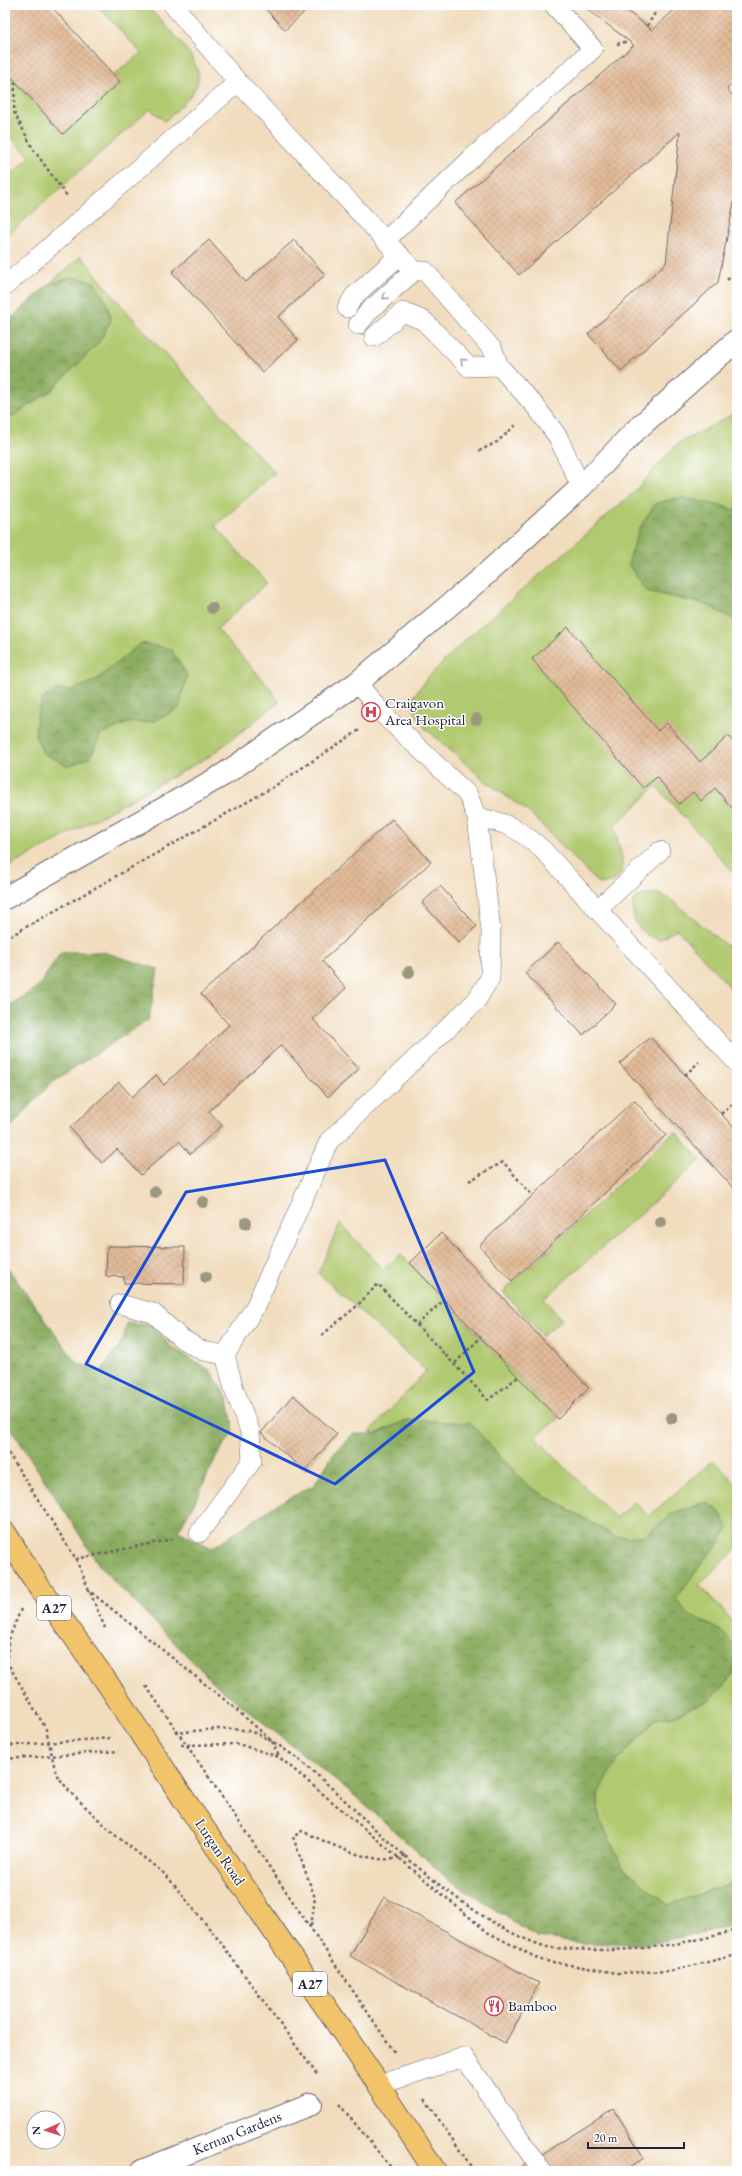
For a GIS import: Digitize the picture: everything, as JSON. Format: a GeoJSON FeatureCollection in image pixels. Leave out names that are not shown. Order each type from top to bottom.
{"type":"FeatureCollection","features":[{"type":"Feature","properties":{"kind":"main road","name":"Lurgan Road"},"geometry":{"type":"LineString","coordinates":[[5,1533],[40,1587],[106,1681],[183,1798],[379,2085],[435,2171]]}},
{"type":"Feature","properties":{"kind":"street"},"geometry":{"type":"LineString","coordinates":[[5,898],[223,775],[357,683],[486,574],[581,487],[636,430],[737,340]]}},
{"type":"Feature","properties":{"kind":"street","name":"Kernan Gardens"},"geometry":{"type":"LineString","coordinates":[[142,2171],[311,2104]]}},
{"type":"Feature","properties":{"kind":"lane"},"geometry":{"type":"LineString","coordinates":[[173,5],[238,82],[414,271]]}},
{"type":"Feature","properties":{"kind":"lane"},"geometry":{"type":"LineString","coordinates":[[386,240],[474,156],[593,49],[554,5]]}},
{"type":"Feature","properties":{"kind":"lane"},"geometry":{"type":"LineString","coordinates":[[5,286],[238,82]]}},
{"type":"Feature","properties":{"kind":"lane"},"geometry":{"type":"LineString","coordinates":[[347,308],[354,296],[400,256]]}},
{"type":"Feature","properties":{"kind":"lane"},"geometry":{"type":"LineString","coordinates":[[358,325],[369,311],[414,271],[425,271],[493,350],[499,366],[536,407],[558,437],[581,487]]}},
{"type":"Feature","properties":{"kind":"lane"},"geometry":{"type":"LineString","coordinates":[[374,337],[403,312],[424,321],[469,367],[499,366]]}},
{"type":"Feature","properties":{"kind":"lane"},"geometry":{"type":"LineString","coordinates":[[199,1533],[252,1460],[250,1431],[234,1390],[226,1355],[255,1307],[329,1141],[476,1001],[490,978],[491,930],[477,818],[468,795],[383,714],[357,683]]}},
{"type":"Feature","properties":{"kind":"lane"},"geometry":{"type":"LineString","coordinates":[[477,818],[491,819],[520,830],[543,850],[737,1063]]}},
{"type":"Feature","properties":{"kind":"lane"},"geometry":{"type":"LineString","coordinates":[[598,910],[660,851]]}},
{"type":"Feature","properties":{"kind":"lane"},"geometry":{"type":"LineString","coordinates":[[120,1304],[154,1313],[182,1339],[203,1351],[226,1355]]}},
{"type":"Feature","properties":{"kind":"lane"},"geometry":{"type":"LineString","coordinates":[[379,2085],[464,2056],[542,2171]]}},
{"type":"Feature","properties":{"kind":"path"},"geometry":{"type":"LineString","coordinates":[[647,26],[660,5]]}},
{"type":"Feature","properties":{"kind":"path"},"geometry":{"type":"LineString","coordinates":[[15,82],[14,112],[33,149],[83,218]]}},
{"type":"Feature","properties":{"kind":"path"},"geometry":{"type":"LineString","coordinates":[[727,280],[737,271]]}},
{"type":"Feature","properties":{"kind":"path"},"geometry":{"type":"LineString","coordinates":[[479,451],[497,442],[536,407]]}},
{"type":"Feature","properties":{"kind":"path"},"geometry":{"type":"LineString","coordinates":[[5,939],[270,789],[383,714]]}},
{"type":"Feature","properties":{"kind":"path"},"geometry":{"type":"LineString","coordinates":[[721,1114],[737,1100]]}},
{"type":"Feature","properties":{"kind":"path"},"geometry":{"type":"LineString","coordinates":[[469,1181],[503,1162],[532,1195]]}},
{"type":"Feature","properties":{"kind":"path"},"geometry":{"type":"LineString","coordinates":[[322,1335],[357,1306],[378,1284],[455,1363],[488,1400],[518,1377]]}},
{"type":"Feature","properties":{"kind":"path"},"geometry":{"type":"LineString","coordinates":[[417,1325],[444,1300]]}},
{"type":"Feature","properties":{"kind":"path"},"geometry":{"type":"LineString","coordinates":[[455,1363],[481,1337]]}},
{"type":"Feature","properties":{"kind":"path"},"geometry":{"type":"LineString","coordinates":[[5,1448],[76,1559],[87,1589],[106,1630]]}},
{"type":"Feature","properties":{"kind":"path"},"geometry":{"type":"LineString","coordinates":[[76,1559],[199,1533]]}},
{"type":"Feature","properties":{"kind":"path"},"geometry":{"type":"LineString","coordinates":[[40,1587],[21,1609],[8,1642],[6,1664],[46,1729],[56,1774],[70,1792],[115,1835],[166,1875],[193,1906],[322,2082]]}},
{"type":"Feature","properties":{"kind":"path"},"geometry":{"type":"LineString","coordinates":[[87,1589],[231,1705],[272,1741],[325,1781],[405,1855],[466,1904],[508,1932],[542,1946],[619,1951],[670,1945],[737,1930]]}},
{"type":"Feature","properties":{"kind":"path"},"geometry":{"type":"LineString","coordinates":[[142,1682],[208,1776],[391,2047]]}},
{"type":"Feature","properties":{"kind":"path"},"geometry":{"type":"LineString","coordinates":[[172,1733],[220,1730],[248,1731],[272,1741],[279,1758]]}},
{"type":"Feature","properties":{"kind":"path"},"geometry":{"type":"LineString","coordinates":[[5,1746],[116,1737]]}},
{"type":"Feature","properties":{"kind":"path"},"geometry":{"type":"LineString","coordinates":[[175,1746],[238,1744],[279,1758],[487,1932],[541,1960],[617,1973],[670,1971],[737,1955]]}},
{"type":"Feature","properties":{"kind":"path"},"geometry":{"type":"LineString","coordinates":[[5,1759],[122,1750]]}},
{"type":"Feature","properties":{"kind":"path"},"geometry":{"type":"LineString","coordinates":[[311,1927],[315,1898],[293,1837],[302,1831],[361,1856],[398,1859],[405,1855]]}},
{"type":"Feature","properties":{"kind":"path"},"geometry":{"type":"LineString","coordinates":[[336,2100],[394,2171]]}},
{"type":"Feature","properties":{"kind":"path"},"geometry":{"type":"LineString","coordinates":[[431,2108],[474,2171]]}},
{"type":"Feature","properties":{"kind":"highlighted area"},"geometry":{"type":"Polygon","coordinates":[[[385,1160],[474,1372],[335,1484],[86,1364],[186,1192],[385,1160]]]}},
{"type":"Feature","properties":{"kind":"green space"},"geometry":{"type":"Polygon","coordinates":[[[97,5],[146,5],[171,31],[189,53],[195,64],[198,75],[197,84],[188,99],[165,121],[150,109],[5,237],[5,180],[30,157],[5,131],[5,70],[63,134],[120,82],[114,75],[141,53],[97,5]]]}},
{"type":"Feature","properties":{"kind":"green space"},"geometry":{"type":"Polygon","coordinates":[[[81,256],[126,311],[275,473],[215,526],[267,583],[217,629],[270,688],[279,702],[210,756],[5,869],[5,421],[52,390],[100,341],[73,277],[48,285],[81,256]]]}},
{"type":"Feature","properties":{"kind":"green space"},"geometry":{"type":"Polygon","coordinates":[[[73,277],[94,282],[106,301],[111,320],[100,341],[52,390],[5,421],[5,324],[48,285],[73,277]]]}},
{"type":"Feature","properties":{"kind":"green space"},"geometry":{"type":"Polygon","coordinates":[[[737,412],[737,512],[730,508],[706,503],[646,591],[707,605],[737,621],[737,876],[656,786],[614,827],[622,857],[622,871],[613,881],[599,884],[531,814],[488,783],[425,728],[412,706],[414,696],[428,677],[463,642],[633,493],[676,445],[737,412]]]}},
{"type":"Feature","properties":{"kind":"green space"},"geometry":{"type":"Polygon","coordinates":[[[681,497],[730,508],[737,512],[737,621],[703,603],[646,591],[628,564],[639,529],[656,503],[681,497]]]}},
{"type":"Feature","properties":{"kind":"green space"},"geometry":{"type":"Polygon","coordinates":[[[141,643],[171,649],[187,675],[179,708],[155,721],[128,723],[101,734],[91,757],[68,766],[43,753],[35,735],[37,716],[42,700],[57,690],[72,690],[95,681],[141,643]]]}},
{"type":"Feature","properties":{"kind":"green space"},"geometry":{"type":"Polygon","coordinates":[[[645,894],[658,894],[670,899],[728,947],[737,938],[737,995],[677,929],[659,940],[641,930],[634,920],[633,907],[634,899],[645,894]]]}},
{"type":"Feature","properties":{"kind":"green space"},"geometry":{"type":"Polygon","coordinates":[[[61,952],[103,952],[158,969],[149,1019],[52,1082],[9,1129],[5,1130],[5,1008],[38,987],[61,952]]]}},
{"type":"Feature","properties":{"kind":"green space"},"geometry":{"type":"Polygon","coordinates":[[[675,1131],[701,1160],[544,1299],[562,1320],[542,1335],[503,1292],[675,1131]]]}},
{"type":"Feature","properties":{"kind":"green space"},"geometry":{"type":"Polygon","coordinates":[[[340,1223],[383,1270],[400,1255],[410,1263],[558,1419],[535,1437],[616,1518],[634,1502],[649,1516],[713,1460],[737,1485],[737,1549],[699,1584],[737,1626],[737,1881],[668,1906],[623,1868],[599,1818],[598,1794],[618,1760],[656,1719],[674,1716],[733,1675],[736,1646],[721,1631],[687,1613],[675,1599],[703,1561],[720,1543],[673,1513],[645,1536],[616,1537],[527,1485],[470,1423],[407,1420],[376,1434],[370,1432],[426,1371],[318,1273],[340,1223]]]}},
{"type":"Feature","properties":{"kind":"green space"},"geometry":{"type":"Polygon","coordinates":[[[5,1270],[9,1270],[76,1362],[100,1372],[123,1340],[127,1323],[152,1325],[171,1347],[210,1370],[228,1399],[234,1431],[216,1457],[196,1500],[178,1531],[212,1548],[276,1505],[314,1485],[333,1455],[353,1434],[376,1434],[407,1420],[470,1423],[527,1485],[616,1537],[645,1536],[673,1513],[707,1502],[720,1512],[728,1528],[720,1543],[703,1561],[676,1599],[687,1613],[721,1631],[736,1646],[733,1675],[710,1700],[674,1716],[656,1719],[618,1760],[598,1794],[599,1818],[623,1868],[668,1905],[737,1881],[737,1925],[649,1944],[584,1943],[537,1937],[447,1878],[347,1789],[216,1685],[101,1568],[5,1419],[5,1270]]]}},
{"type":"Feature","properties":{"kind":"building"},"geometry":{"type":"Polygon","coordinates":[[[5,5],[50,5],[120,82],[63,134],[5,70],[5,5]]]}},
{"type":"Feature","properties":{"kind":"building"},"geometry":{"type":"Polygon","coordinates":[[[262,5],[312,5],[285,30],[262,5]]]}},
{"type":"Feature","properties":{"kind":"building"},"geometry":{"type":"Polygon","coordinates":[[[582,5],[619,5],[652,30],[680,5],[737,5],[737,80],[727,89],[737,101],[737,187],[718,282],[621,371],[588,334],[666,263],[680,132],[519,275],[455,203],[634,45],[582,5]]]}},
{"type":"Feature","properties":{"kind":"building"},"geometry":{"type":"Polygon","coordinates":[[[209,240],[246,282],[294,240],[325,275],[278,317],[298,340],[262,372],[172,272],[209,240]]]}},
{"type":"Feature","properties":{"kind":"building"},"geometry":{"type":"Polygon","coordinates":[[[568,627],[658,731],[667,723],[700,762],[728,736],[737,746],[737,814],[715,788],[701,801],[693,792],[679,804],[657,777],[643,788],[532,659],[568,627]]]}},
{"type":"Feature","properties":{"kind":"building"},"geometry":{"type":"Polygon","coordinates":[[[392,819],[431,862],[322,961],[346,988],[313,1019],[359,1069],[328,1097],[281,1045],[209,1111],[222,1125],[190,1154],[179,1141],[141,1175],[117,1149],[102,1163],[70,1128],[119,1082],[132,1097],[156,1075],[164,1085],[229,1025],[201,994],[392,819]]]}},
{"type":"Feature","properties":{"kind":"building"},"geometry":{"type":"Polygon","coordinates":[[[440,886],[477,926],[459,943],[422,903],[440,886]]]}},
{"type":"Feature","properties":{"kind":"building"},"geometry":{"type":"Polygon","coordinates":[[[558,942],[616,1004],[583,1035],[525,973],[558,942]]]}},
{"type":"Feature","properties":{"kind":"building"},"geometry":{"type":"Polygon","coordinates":[[[650,1037],[737,1131],[737,1192],[620,1064],[650,1037]]]}},
{"type":"Feature","properties":{"kind":"building"},"geometry":{"type":"Polygon","coordinates":[[[634,1100],[666,1135],[512,1281],[479,1246],[634,1100]]]}},
{"type":"Feature","properties":{"kind":"building"},"geometry":{"type":"Polygon","coordinates":[[[441,1233],[589,1388],[558,1419],[410,1263],[441,1233]]]}},
{"type":"Feature","properties":{"kind":"building"},"geometry":{"type":"Polygon","coordinates":[[[107,1246],[185,1247],[184,1284],[124,1283],[124,1277],[106,1276],[107,1246]]]}},
{"type":"Feature","properties":{"kind":"building"},"geometry":{"type":"Polygon","coordinates":[[[293,1395],[337,1434],[305,1471],[261,1433],[293,1395]]]}},
{"type":"Feature","properties":{"kind":"building"},"geometry":{"type":"Polygon","coordinates":[[[384,1897],[539,1983],[505,2043],[350,1956],[384,1897]]]}},
{"type":"Feature","properties":{"kind":"building"},"geometry":{"type":"Polygon","coordinates":[[[614,2109],[644,2158],[623,2171],[515,2171],[614,2109]]]}},
{"type":"Feature","properties":{"kind":"place","name":"Craigavon Area Hospital"},"geometry":{"type":"Point","coordinates":[371,712]}},
{"type":"Feature","properties":{"kind":"place","name":"Bamboo"},"geometry":{"type":"Point","coordinates":[494,2006]}}]}
